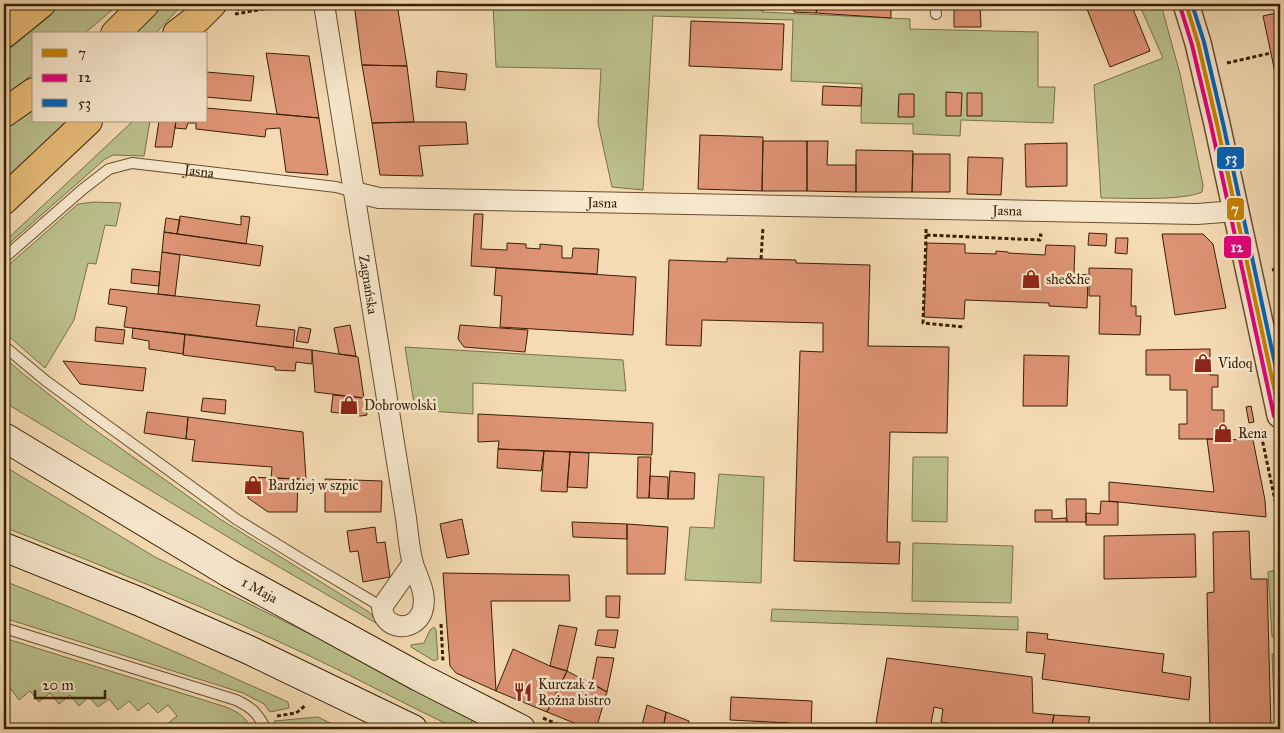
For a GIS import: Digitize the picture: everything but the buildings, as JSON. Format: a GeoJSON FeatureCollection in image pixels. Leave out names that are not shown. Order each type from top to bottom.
{"type":"FeatureCollection","features":[{"type":"Feature","properties":{"kind":"main road"},"geometry":{"type":"LineString","coordinates":[[4,34],[41,4]]}},
{"type":"Feature","properties":{"kind":"main road"},"geometry":{"type":"LineString","coordinates":[[117,32],[145,4]]}},
{"type":"Feature","properties":{"kind":"main road"},"geometry":{"type":"LineString","coordinates":[[180,32],[198,18],[220,10]]}},
{"type":"Feature","properties":{"kind":"main road"},"geometry":{"type":"LineString","coordinates":[[4,113],[32,93]]}},
{"type":"Feature","properties":{"kind":"main road"},"geometry":{"type":"LineString","coordinates":[[4,200],[87,122]]}},
{"type":"Feature","properties":{"kind":"main road","name":"1 Maja"},"geometry":{"type":"LineString","coordinates":[[4,437],[229,573],[419,677],[529,722]]}},
{"type":"Feature","properties":{"kind":"main road"},"geometry":{"type":"LineString","coordinates":[[4,547],[138,601],[249,650],[413,729]]}},
{"type":"Feature","properties":{"kind":"street"},"geometry":{"type":"LineString","coordinates":[[1186,4],[1206,73],[1236,211],[1270,420]]}},
{"type":"Feature","properties":{"kind":"street","name":"Zagnańska"},"geometry":{"type":"LineString","coordinates":[[314,7],[354,192],[413,564],[421,584],[424,600],[422,612],[417,621],[406,627],[394,625],[390,622],[384,616],[382,607]]}},
{"type":"Feature","properties":{"kind":"street","name":"Jasna"},"geometry":{"type":"LineString","coordinates":[[354,192],[379,198],[1198,214],[1236,211]]}},
{"type":"Feature","properties":{"kind":"street"},"geometry":{"type":"LineString","coordinates":[[382,607],[413,564]]}},
{"type":"Feature","properties":{"kind":"lane","name":"Jasna"},"geometry":{"type":"LineString","coordinates":[[4,258],[83,189],[109,169],[132,164],[336,187],[354,192]]}},
{"type":"Feature","properties":{"kind":"lane"},"geometry":{"type":"LineString","coordinates":[[4,346],[46,382],[236,519],[382,607]]}},
{"type":"Feature","properties":{"kind":"lane"},"geometry":{"type":"LineString","coordinates":[[4,628],[236,700],[251,707],[261,719],[266,729]]}},
{"type":"Feature","properties":{"kind":"path"},"geometry":{"type":"LineString","coordinates":[[220,10],[287,6],[314,7]]}},
{"type":"Feature","properties":{"kind":"path"},"geometry":{"type":"LineString","coordinates":[[1226,64],[1270,52]]}},
{"type":"Feature","properties":{"kind":"path"},"geometry":{"type":"LineString","coordinates":[[926,221],[923,324],[964,327]]}},
{"type":"Feature","properties":{"kind":"path"},"geometry":{"type":"LineString","coordinates":[[761,259],[763,222]]}},
{"type":"Feature","properties":{"kind":"path"},"geometry":{"type":"LineString","coordinates":[[926,236],[1040,240]]}},
{"type":"Feature","properties":{"kind":"path"},"geometry":{"type":"LineString","coordinates":[[1276,269],[1280,268]]}},
{"type":"Feature","properties":{"kind":"path"},"geometry":{"type":"LineString","coordinates":[[1270,420],[1280,524]]}},
{"type":"Feature","properties":{"kind":"path"},"geometry":{"type":"LineString","coordinates":[[440,616],[444,671]]}},
{"type":"Feature","properties":{"kind":"path"},"geometry":{"type":"LineString","coordinates":[[261,719],[296,713],[306,704]]}},
{"type":"Feature","properties":{"kind":"path"},"geometry":{"type":"LineString","coordinates":[[529,722],[569,729]]}},
{"type":"Feature","properties":{"kind":"green space"},"geometry":{"type":"Polygon","coordinates":[[[4,4],[21,4],[4,18],[4,4]]]}},
{"type":"Feature","properties":{"kind":"green space"},"geometry":{"type":"Polygon","coordinates":[[[62,4],[119,4],[86,32],[32,32],[32,75],[4,97],[4,50],[62,4]]]}},
{"type":"Feature","properties":{"kind":"green space"},"geometry":{"type":"Polygon","coordinates":[[[157,4],[183,4],[157,32],[126,32],[157,4]]]}},
{"type":"Feature","properties":{"kind":"green space"},"geometry":{"type":"Polygon","coordinates":[[[493,4],[674,10],[674,4],[763,4],[762,12],[910,19],[910,29],[1038,32],[1038,87],[1055,87],[1053,123],[961,120],[960,136],[913,134],[913,124],[861,123],[862,84],[791,81],[793,20],[653,16],[643,190],[612,187],[598,123],[601,69],[496,67],[493,4]]]}},
{"type":"Feature","properties":{"kind":"green space"},"geometry":{"type":"Polygon","coordinates":[[[1139,4],[1160,4],[1162,8],[1180,74],[1203,185],[1202,192],[1193,195],[1153,198],[1101,198],[1094,85],[1163,58],[1139,4]]]}},
{"type":"Feature","properties":{"kind":"green space"},"geometry":{"type":"Polygon","coordinates":[[[32,108],[32,122],[66,122],[4,180],[4,130],[32,108]]]}},
{"type":"Feature","properties":{"kind":"green space"},"geometry":{"type":"Polygon","coordinates":[[[132,122],[150,122],[144,156],[113,155],[105,159],[4,248],[4,242],[132,122]]]}},
{"type":"Feature","properties":{"kind":"green space"},"geometry":{"type":"Polygon","coordinates":[[[94,202],[121,203],[116,226],[105,225],[96,264],[88,263],[74,320],[45,368],[4,332],[4,269],[78,204],[94,202]]]}},
{"type":"Feature","properties":{"kind":"green space"},"geometry":{"type":"Polygon","coordinates":[[[405,347],[623,360],[626,391],[473,383],[473,414],[415,410],[405,347]]]}},
{"type":"Feature","properties":{"kind":"green space"},"geometry":{"type":"Polygon","coordinates":[[[4,357],[84,422],[220,519],[369,612],[381,626],[248,549],[4,402],[4,357]]]}},
{"type":"Feature","properties":{"kind":"green space"},"geometry":{"type":"Polygon","coordinates":[[[913,457],[948,457],[947,522],[912,521],[913,457]]]}},
{"type":"Feature","properties":{"kind":"green space"},"geometry":{"type":"Polygon","coordinates":[[[4,466],[155,557],[340,649],[473,719],[468,729],[457,729],[314,658],[199,606],[4,527],[4,466]]]}},
{"type":"Feature","properties":{"kind":"green space"},"geometry":{"type":"Polygon","coordinates":[[[719,474],[764,477],[761,583],[685,580],[690,527],[714,528],[719,474]]]}},
{"type":"Feature","properties":{"kind":"green space"},"geometry":{"type":"Polygon","coordinates":[[[913,543],[1013,546],[1011,603],[912,601],[913,543]]]}},
{"type":"Feature","properties":{"kind":"green space"},"geometry":{"type":"Polygon","coordinates":[[[1277,570],[1280,589],[1280,636],[1272,637],[1268,572],[1277,570]]]}},
{"type":"Feature","properties":{"kind":"green space"},"geometry":{"type":"Polygon","coordinates":[[[4,581],[111,624],[253,686],[288,702],[289,708],[270,712],[264,704],[243,693],[4,618],[4,581]]]}},
{"type":"Feature","properties":{"kind":"green space"},"geometry":{"type":"Polygon","coordinates":[[[772,609],[1018,617],[1018,630],[771,621],[772,609]]]}},
{"type":"Feature","properties":{"kind":"green space"},"geometry":{"type":"Polygon","coordinates":[[[434,627],[436,630],[438,659],[434,661],[411,647],[411,645],[424,643],[430,630],[434,627]]]}},
{"type":"Feature","properties":{"kind":"green space"},"geometry":{"type":"Polygon","coordinates":[[[4,638],[226,707],[241,715],[251,729],[161,729],[177,716],[168,705],[158,713],[148,703],[138,711],[129,701],[118,710],[109,699],[98,707],[89,697],[79,706],[70,695],[59,704],[50,693],[39,702],[30,691],[19,700],[11,689],[4,695],[4,638]]]}},
{"type":"Feature","properties":{"kind":"green space"},"geometry":{"type":"Polygon","coordinates":[[[1280,653],[1280,729],[1275,729],[1272,654],[1280,653]]]}},
{"type":"Feature","properties":{"kind":"green space"},"geometry":{"type":"Polygon","coordinates":[[[318,717],[342,729],[332,729],[322,724],[316,729],[276,729],[274,721],[318,717]]]}},
{"type":"Feature","properties":{"kind":"transit line","name":"7"},"geometry":{"type":"LineString","coordinates":[[1186,4],[1198,43],[1217,124],[1280,415]]}},
{"type":"Feature","properties":{"kind":"transit line","name":"53"},"geometry":{"type":"LineString","coordinates":[[1192,4],[1204,42],[1223,123],[1280,387]]}},
{"type":"Feature","properties":{"kind":"transit line","name":"12"},"geometry":{"type":"LineString","coordinates":[[1180,6],[1192,45],[1211,125],[1274,416]]}},
{"type":"Feature","properties":{"kind":"place","name":"she&he"},"geometry":{"type":"Point","coordinates":[1031,279]}},
{"type":"Feature","properties":{"kind":"place","name":"Vidoq"},"geometry":{"type":"Point","coordinates":[1203,363]}},
{"type":"Feature","properties":{"kind":"place","name":"Dobrowolski"},"geometry":{"type":"Point","coordinates":[349,405]}},
{"type":"Feature","properties":{"kind":"place","name":"Rena"},"geometry":{"type":"Point","coordinates":[1223,433]}},
{"type":"Feature","properties":{"kind":"place","name":"Bardziej w szpic"},"geometry":{"type":"Point","coordinates":[253,485]}},
{"type":"Feature","properties":{"kind":"place","name":"Kurczak z Rożna bistro"},"geometry":{"type":"Point","coordinates":[523,692]}}]}
